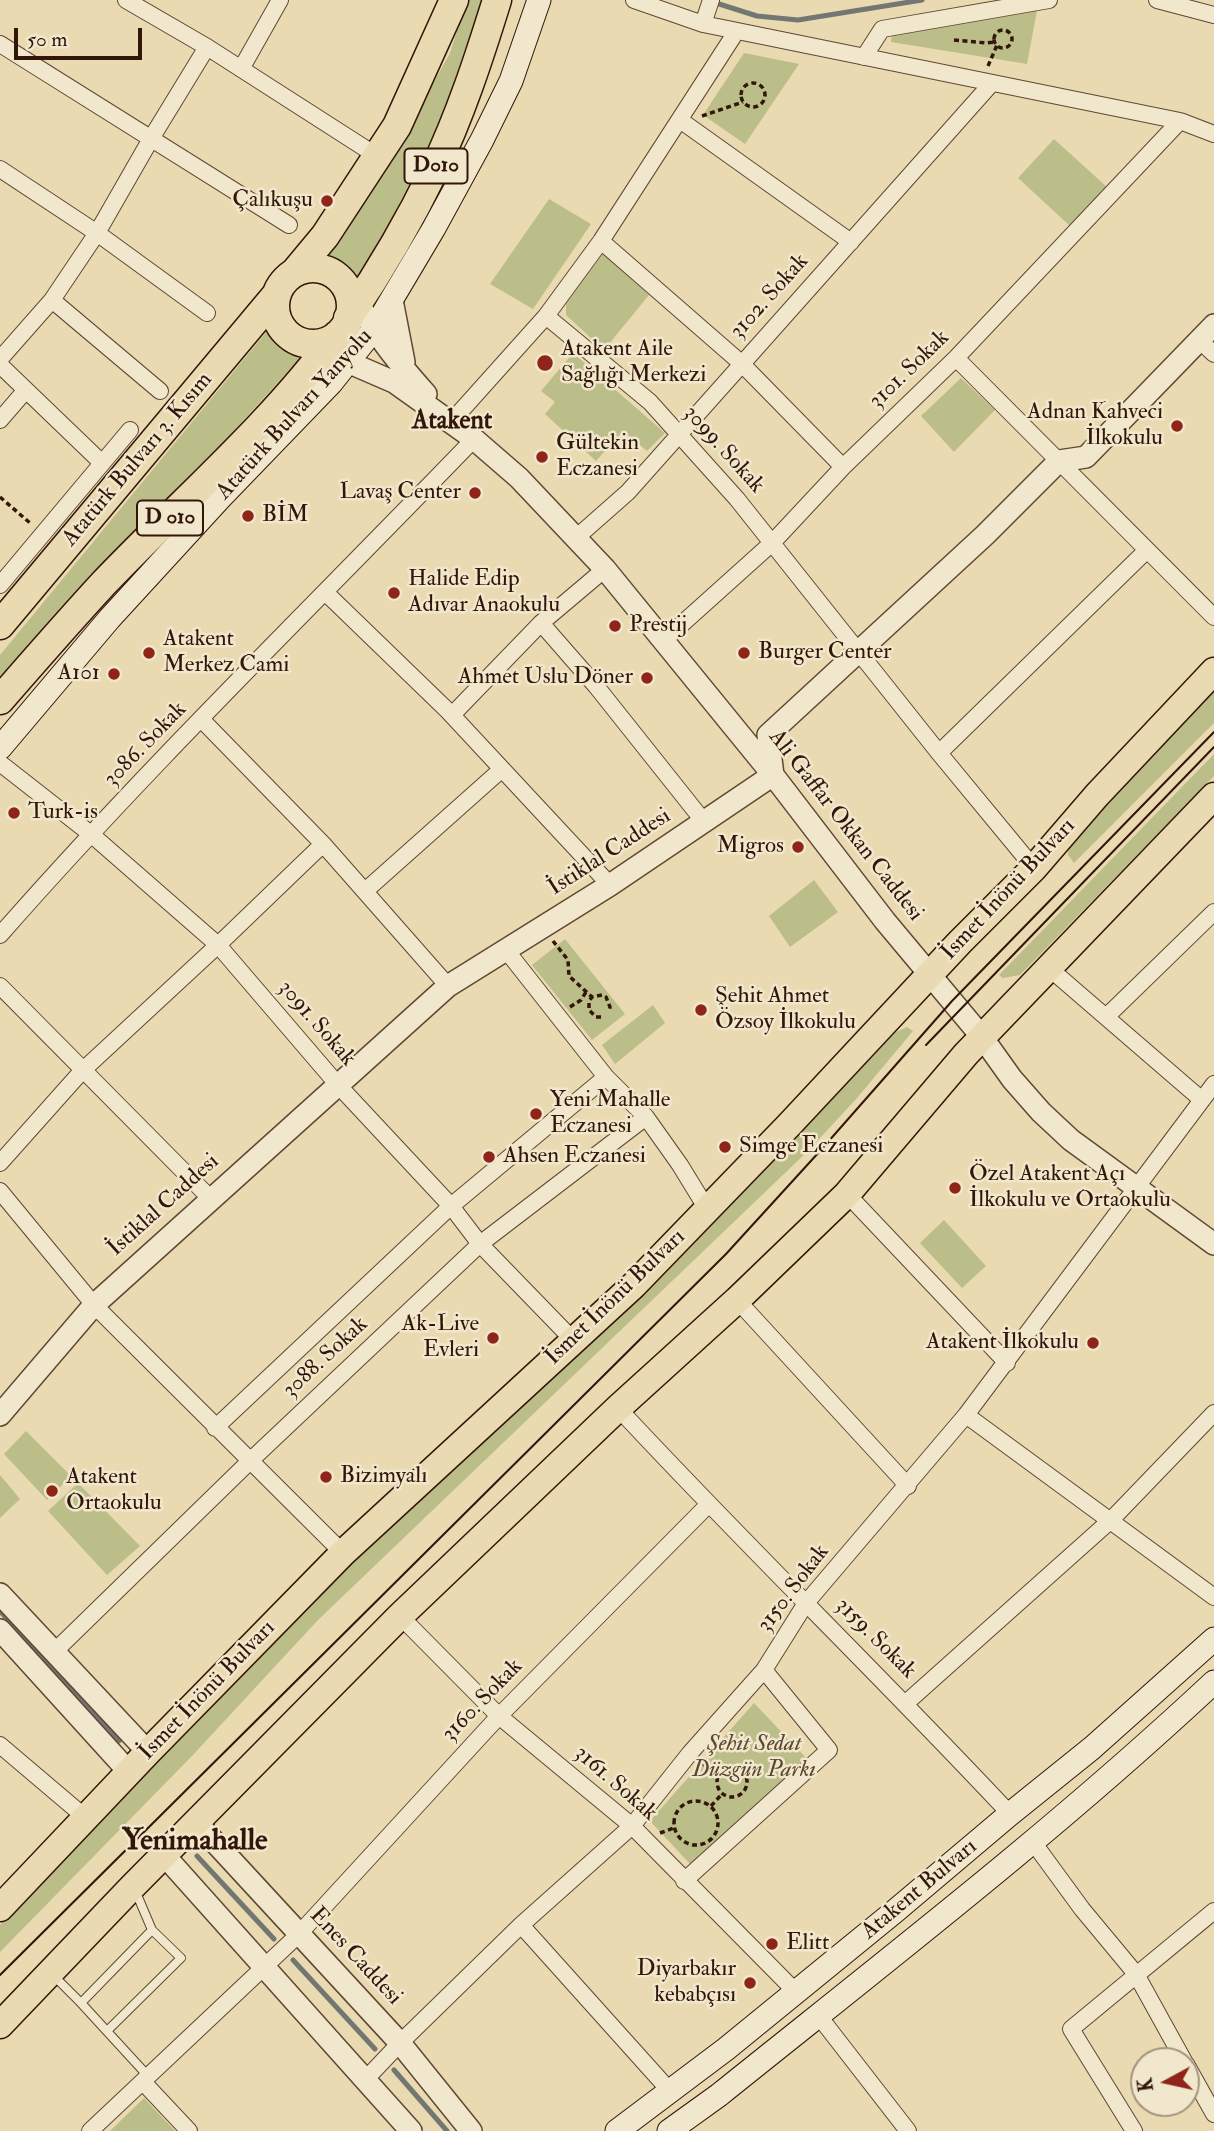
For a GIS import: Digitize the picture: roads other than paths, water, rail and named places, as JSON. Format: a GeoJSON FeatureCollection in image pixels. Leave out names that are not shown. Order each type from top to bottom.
{"type":"FeatureCollection","features":[{"type":"Feature","properties":{"kind":"highway","name":"D010"},"geometry":{"type":"LineString","coordinates":[[277,294],[287,278],[326,236],[397,126],[454,0]]}},
{"type":"Feature","properties":{"kind":"highway","name":"D010"},"geometry":{"type":"LineString","coordinates":[[336,335],[410,217],[435,169],[479,58],[497,0]]}},
{"type":"Feature","properties":{"kind":"highway"},"geometry":{"type":"LineString","coordinates":[[277,294],[278,321],[290,336],[336,335],[350,298],[341,281],[324,270],[304,269],[295,272]]}},
{"type":"Feature","properties":{"kind":"highway","name":"Atatürk Bulvarı 3. Kısım"},"geometry":{"type":"LineString","coordinates":[[0,625],[277,294]]}},
{"type":"Feature","properties":{"kind":"highway","name":"D 010"},"geometry":{"type":"LineString","coordinates":[[0,700],[103,584],[260,426],[336,335]]}},
{"type":"Feature","properties":{"kind":"main road","name":"Atatürk Bulvarı Yanyolu"},"geometry":{"type":"LineString","coordinates":[[0,748],[110,618],[331,383],[336,335],[374,329],[393,300],[482,140],[511,80],[539,0]]}},
{"type":"Feature","properties":{"kind":"main road","name":"İsmet İnönü Bulvarı"},"geometry":{"type":"LineString","coordinates":[[0,1908],[343,1553],[634,1285],[1034,868],[1097,795],[1214,671]]}},
{"type":"Feature","properties":{"kind":"main road"},"geometry":{"type":"LineString","coordinates":[[0,2025],[164,1854],[197,1824],[400,1616],[847,1194],[900,1129],[982,1037],[1214,796]]}},
{"type":"Feature","properties":{"kind":"main road","name":"Atakent Bulvarı"},"geometry":{"type":"LineString","coordinates":[[617,2131],[796,1992],[1092,1748],[1214,1639]]}},
{"type":"Feature","properties":{"kind":"main road","name":"Atakent Bulvarı"},"geometry":{"type":"LineString","coordinates":[[669,2131],[719,2095],[1033,1842],[1153,1739],[1214,1682]]}},
{"type":"Feature","properties":{"kind":"street"},"geometry":{"type":"LineString","coordinates":[[126,0],[144,4],[377,156]]}},
{"type":"Feature","properties":{"kind":"street"},"geometry":{"type":"LineString","coordinates":[[241,69],[280,0]]}},
{"type":"Feature","properties":{"kind":"street"},"geometry":{"type":"LineString","coordinates":[[634,0],[703,24],[736,32],[1180,121],[1214,134]]}},
{"type":"Feature","properties":{"kind":"street"},"geometry":{"type":"LineString","coordinates":[[703,24],[711,0]]}},
{"type":"Feature","properties":{"kind":"street"},"geometry":{"type":"LineString","coordinates":[[864,57],[882,29],[1049,0]]}},
{"type":"Feature","properties":{"kind":"street"},"geometry":{"type":"LineString","coordinates":[[1157,0],[1214,15]]}},
{"type":"Feature","properties":{"kind":"street"},"geometry":{"type":"LineString","coordinates":[[451,422],[546,316],[687,124],[736,32]]}},
{"type":"Feature","properties":{"kind":"street"},"geometry":{"type":"LineString","coordinates":[[0,44],[289,225]]}},
{"type":"Feature","properties":{"kind":"street"},"geometry":{"type":"LineString","coordinates":[[0,359],[52,300],[97,233],[207,47]]}},
{"type":"Feature","properties":{"kind":"street","name":"3102. Sokak"},"geometry":{"type":"LineString","coordinates":[[577,537],[628,492],[679,436],[988,82]]}},
{"type":"Feature","properties":{"kind":"street","name":"3101. Sokak"},"geometry":{"type":"LineString","coordinates":[[663,641],[772,543],[843,467],[956,358],[1180,121]]}},
{"type":"Feature","properties":{"kind":"street"},"geometry":{"type":"LineString","coordinates":[[687,124],[851,242]]}},
{"type":"Feature","properties":{"kind":"street"},"geometry":{"type":"LineString","coordinates":[[0,169],[97,233],[207,313]]}},
{"type":"Feature","properties":{"kind":"street"},"geometry":{"type":"LineString","coordinates":[[601,241],[741,363],[843,467]]}},
{"type":"Feature","properties":{"kind":"street"},"geometry":{"type":"LineString","coordinates":[[52,300],[160,391]]}},
{"type":"Feature","properties":{"kind":"street"},"geometry":{"type":"LineString","coordinates":[[393,300],[401,378]]}},
{"type":"Feature","properties":{"kind":"street","name":"3099. Sokak"},"geometry":{"type":"LineString","coordinates":[[546,316],[650,402],[737,499],[1034,868]]}},
{"type":"Feature","properties":{"kind":"street"},"geometry":{"type":"LineString","coordinates":[[336,335],[374,329],[401,378]]}},
{"type":"Feature","properties":{"kind":"street"},"geometry":{"type":"LineString","coordinates":[[336,335],[401,378]]}},
{"type":"Feature","properties":{"kind":"street"},"geometry":{"type":"LineString","coordinates":[[773,775],[768,735],[861,652],[1059,461],[1086,457],[1209,340]]}},
{"type":"Feature","properties":{"kind":"street"},"geometry":{"type":"LineString","coordinates":[[956,358],[1214,617]]}},
{"type":"Feature","properties":{"kind":"street"},"geometry":{"type":"LineString","coordinates":[[0,365],[102,463]]}},
{"type":"Feature","properties":{"kind":"street"},"geometry":{"type":"LineString","coordinates":[[331,383],[401,378]]}},
{"type":"Feature","properties":{"kind":"street","name":"Ali Gaffar Okkan Caddesi"},"geometry":{"type":"LineString","coordinates":[[401,378],[519,478],[605,569],[1041,1112],[1071,1140],[1214,1244]]}},
{"type":"Feature","properties":{"kind":"street"},"geometry":{"type":"LineString","coordinates":[[0,420],[25,391]]}},
{"type":"Feature","properties":{"kind":"street"},"geometry":{"type":"LineString","coordinates":[[0,584],[130,430]]}},
{"type":"Feature","properties":{"kind":"street","name":"3086. Sokak"},"geometry":{"type":"LineString","coordinates":[[0,935],[201,719],[474,439]]}},
{"type":"Feature","properties":{"kind":"street"},"geometry":{"type":"LineString","coordinates":[[939,753],[1146,551]]}},
{"type":"Feature","properties":{"kind":"street"},"geometry":{"type":"LineString","coordinates":[[452,715],[541,624],[605,569]]}},
{"type":"Feature","properties":{"kind":"street"},"geometry":{"type":"LineString","coordinates":[[326,593],[452,715],[610,885]]}},
{"type":"Feature","properties":{"kind":"street"},"geometry":{"type":"LineString","coordinates":[[541,624],[596,687],[705,823]]}},
{"type":"Feature","properties":{"kind":"street"},"geometry":{"type":"LineString","coordinates":[[201,719],[323,844],[448,986]]}},
{"type":"Feature","properties":{"kind":"street","name":"3091. Sokak"},"geometry":{"type":"LineString","coordinates":[[0,763],[92,835],[218,945],[338,1084],[451,1206],[480,1244],[574,1341]]}},
{"type":"Feature","properties":{"kind":"street"},"geometry":{"type":"LineString","coordinates":[[365,891],[502,769]]}},
{"type":"Feature","properties":{"kind":"street","name":"İstiklal Caddesi"},"geometry":{"type":"LineString","coordinates":[[0,1415],[94,1305],[448,986],[610,885],[773,775]]}},
{"type":"Feature","properties":{"kind":"street"},"geometry":{"type":"LineString","coordinates":[[0,1163],[82,1071],[323,844]]}},
{"type":"Feature","properties":{"kind":"street"},"geometry":{"type":"LineString","coordinates":[[1106,1017],[1214,912]]}},
{"type":"Feature","properties":{"kind":"street"},"geometry":{"type":"LineString","coordinates":[[506,950],[606,1077],[646,1117],[707,1209]]}},
{"type":"Feature","properties":{"kind":"street"},"geometry":{"type":"LineString","coordinates":[[1049,968],[1202,1100]]}},
{"type":"Feature","properties":{"kind":"street"},"geometry":{"type":"LineString","coordinates":[[0,986],[211,1199]]}},
{"type":"Feature","properties":{"kind":"street","name":"3088. Sokak"},"geometry":{"type":"LineString","coordinates":[[215,1428],[451,1206],[606,1077]]}},
{"type":"Feature","properties":{"kind":"street","name":"3150. Sokak"},"geometry":{"type":"LineString","coordinates":[[365,2080],[521,1925],[632,1826],[690,1753],[764,1670],[806,1603],[967,1415],[1214,1084]]}},
{"type":"Feature","properties":{"kind":"street","name":"3088. Sokak"},"geometry":{"type":"LineString","coordinates":[[54,1652],[250,1461],[480,1244],[646,1117]]}},
{"type":"Feature","properties":{"kind":"street"},"geometry":{"type":"LineString","coordinates":[[0,1191],[94,1305],[343,1553]]}},
{"type":"Feature","properties":{"kind":"street"},"geometry":{"type":"LineString","coordinates":[[847,1194],[1006,1363]]}},
{"type":"Feature","properties":{"kind":"street"},"geometry":{"type":"LineString","coordinates":[[737,1300],[908,1486]]}},
{"type":"Feature","properties":{"kind":"street","name":"3159. Sokak"},"geometry":{"type":"LineString","coordinates":[[618,1408],[708,1505],[906,1703],[1010,1814]]}},
{"type":"Feature","properties":{"kind":"street"},"geometry":{"type":"LineString","coordinates":[[906,1703],[1111,1520],[1214,1413]]}},
{"type":"Feature","properties":{"kind":"street"},"geometry":{"type":"LineString","coordinates":[[967,1415],[1214,1597]]}},
{"type":"Feature","properties":{"kind":"street","name":"3160. Sokak"},"geometry":{"type":"LineString","coordinates":[[90,2131],[298,1935],[499,1716],[708,1505]]}},
{"type":"Feature","properties":{"kind":"street"},"geometry":{"type":"LineString","coordinates":[[0,1594],[148,1752]]}},
{"type":"Feature","properties":{"kind":"street","name":"3161. Sokak"},"geometry":{"type":"LineString","coordinates":[[400,1616],[499,1716],[632,1826],[796,1992]]}},
{"type":"Feature","properties":{"kind":"street"},"geometry":{"type":"LineString","coordinates":[[0,1629],[129,1772]]}},
{"type":"Feature","properties":{"kind":"street"},"geometry":{"type":"LineString","coordinates":[[684,1881],[829,1750],[764,1670]]}},
{"type":"Feature","properties":{"kind":"street"},"geometry":{"type":"LineString","coordinates":[[0,1745],[86,1818]]}},
{"type":"Feature","properties":{"kind":"street","name":"Enes Caddesi"},"geometry":{"type":"LineString","coordinates":[[197,1824],[400,2043],[471,2131]]}},
{"type":"Feature","properties":{"kind":"street"},"geometry":{"type":"LineString","coordinates":[[1033,1842],[1082,1909],[1136,1975],[1176,2047]]}},
{"type":"Feature","properties":{"kind":"street"},"geometry":{"type":"LineString","coordinates":[[164,1854],[411,2131]]}},
{"type":"Feature","properties":{"kind":"street"},"geometry":{"type":"LineString","coordinates":[[1134,2131],[1071,2029],[1214,1911]]}},
{"type":"Feature","properties":{"kind":"street"},"geometry":{"type":"LineString","coordinates":[[521,1925],[670,2091]]}},
{"type":"Feature","properties":{"kind":"street"},"geometry":{"type":"LineString","coordinates":[[818,2015],[908,2131]]}},
{"type":"Feature","properties":{"kind":"street"},"geometry":{"type":"LineString","coordinates":[[145,2079],[189,2131]]}},
{"type":"Feature","properties":{"kind":"street"},"geometry":{"type":"LineString","coordinates":[[1200,2089],[1213,2111]]}},
{"type":"Feature","properties":{"kind":"lane"},"geometry":{"type":"LineString","coordinates":[[107,2031],[181,1958],[152,1930],[133,1886]]}},
{"type":"Feature","properties":{"kind":"lane"},"geometry":{"type":"LineString","coordinates":[[81,2003],[152,1930]]}},
{"type":"Feature","properties":{"kind":"lane"},"geometry":{"type":"LineString","coordinates":[[50,1971],[107,2031],[145,2079]]}},
{"type":"Feature","properties":{"kind":"waterway"},"geometry":{"type":"LineString","coordinates":[[713,2],[757,16],[798,20],[922,0]]}},
{"type":"Feature","properties":{"kind":"waterway"},"geometry":{"type":"LineString","coordinates":[[0,1611],[119,1741]]}},
{"type":"Feature","properties":{"kind":"waterway"},"geometry":{"type":"LineString","coordinates":[[197,1856],[274,1939]]}},
{"type":"Feature","properties":{"kind":"waterway"},"geometry":{"type":"LineString","coordinates":[[293,1960],[375,2049]]}},
{"type":"Feature","properties":{"kind":"waterway"},"geometry":{"type":"LineString","coordinates":[[394,2070],[447,2131]]}},
{"type":"Feature","properties":{"kind":"tram line"},"geometry":{"type":"LineString","coordinates":[[0,1975],[726,1254],[952,1001],[1214,732]]}},
{"type":"Feature","properties":{"kind":"tram line"},"geometry":{"type":"LineString","coordinates":[[926,1045],[1214,747]]}},
{"type":"Feature","properties":{"kind":"place","name":"Çalıkuşu"},"geometry":{"type":"Point","coordinates":[327,201]}},
{"type":"Feature","properties":{"kind":"place","name":"Atakent Aile Sağlığı Merkezi"},"geometry":{"type":"Point","coordinates":[545,363]}},
{"type":"Feature","properties":{"kind":"place","name":"Adnan Kahveci İlkokulu"},"geometry":{"type":"Point","coordinates":[1177,426]}},
{"type":"Feature","properties":{"kind":"place","name":"Gültekin Eczanesi"},"geometry":{"type":"Point","coordinates":[542,457]}},
{"type":"Feature","properties":{"kind":"place","name":"Lavaş Center"},"geometry":{"type":"Point","coordinates":[475,493]}},
{"type":"Feature","properties":{"kind":"place","name":"BİM"},"geometry":{"type":"Point","coordinates":[248,516]}},
{"type":"Feature","properties":{"kind":"place","name":"Halide Edip Adıvar Anaokulu"},"geometry":{"type":"Point","coordinates":[394,593]}},
{"type":"Feature","properties":{"kind":"place","name":"Prestij"},"geometry":{"type":"Point","coordinates":[615,626]}},
{"type":"Feature","properties":{"kind":"place","name":"Atakent Merkez Cami"},"geometry":{"type":"Point","coordinates":[149,653]}},
{"type":"Feature","properties":{"kind":"place","name":"Burger Center"},"geometry":{"type":"Point","coordinates":[744,653]}},
{"type":"Feature","properties":{"kind":"place","name":"A101"},"geometry":{"type":"Point","coordinates":[114,674]}},
{"type":"Feature","properties":{"kind":"place","name":"Ahmet Uslu Döner"},"geometry":{"type":"Point","coordinates":[647,678]}},
{"type":"Feature","properties":{"kind":"place","name":"Turk-is"},"geometry":{"type":"Point","coordinates":[14,813]}},
{"type":"Feature","properties":{"kind":"place","name":"Migros"},"geometry":{"type":"Point","coordinates":[798,847]}},
{"type":"Feature","properties":{"kind":"place","name":"Şehit Ahmet Özsoy İlkokulu"},"geometry":{"type":"Point","coordinates":[701,1010]}},
{"type":"Feature","properties":{"kind":"place","name":"Yeni Mahalle Eczanesi"},"geometry":{"type":"Point","coordinates":[536,1114]}},
{"type":"Feature","properties":{"kind":"place","name":"Simge Eczanesi"},"geometry":{"type":"Point","coordinates":[725,1147]}},
{"type":"Feature","properties":{"kind":"place","name":"Ahsen Eczanesi"},"geometry":{"type":"Point","coordinates":[489,1157]}},
{"type":"Feature","properties":{"kind":"place","name":"Özel Atakent Açı İlkokulu ve Ortaokulu"},"geometry":{"type":"Point","coordinates":[955,1188]}},
{"type":"Feature","properties":{"kind":"place","name":"Ak-Live Evleri"},"geometry":{"type":"Point","coordinates":[493,1338]}},
{"type":"Feature","properties":{"kind":"place","name":"Atakent İlkokulu"},"geometry":{"type":"Point","coordinates":[1093,1343]}},
{"type":"Feature","properties":{"kind":"place","name":"Bizimyalı"},"geometry":{"type":"Point","coordinates":[326,1477]}},
{"type":"Feature","properties":{"kind":"place","name":"Atakent Ortaokulu"},"geometry":{"type":"Point","coordinates":[52,1491]}},
{"type":"Feature","properties":{"kind":"place","name":"Elitt"},"geometry":{"type":"Point","coordinates":[772,1944]}},
{"type":"Feature","properties":{"kind":"place","name":"Diyarbakır kebabçısı"},"geometry":{"type":"Point","coordinates":[750,1983]}},
{"type":"Feature","properties":{"kind":"district","name":"Atakent"},"geometry":{"type":"Point","coordinates":[452,422]}},
{"type":"Feature","properties":{"kind":"district","name":"Yenimahalle"},"geometry":{"type":"Point","coordinates":[195,1843]}},
{"type":"Feature","properties":{"kind":"park label","name":"Şehit Sedat Düzgün Parkı"},"geometry":{"type":"Point","coordinates":[754,1758]}}]}
